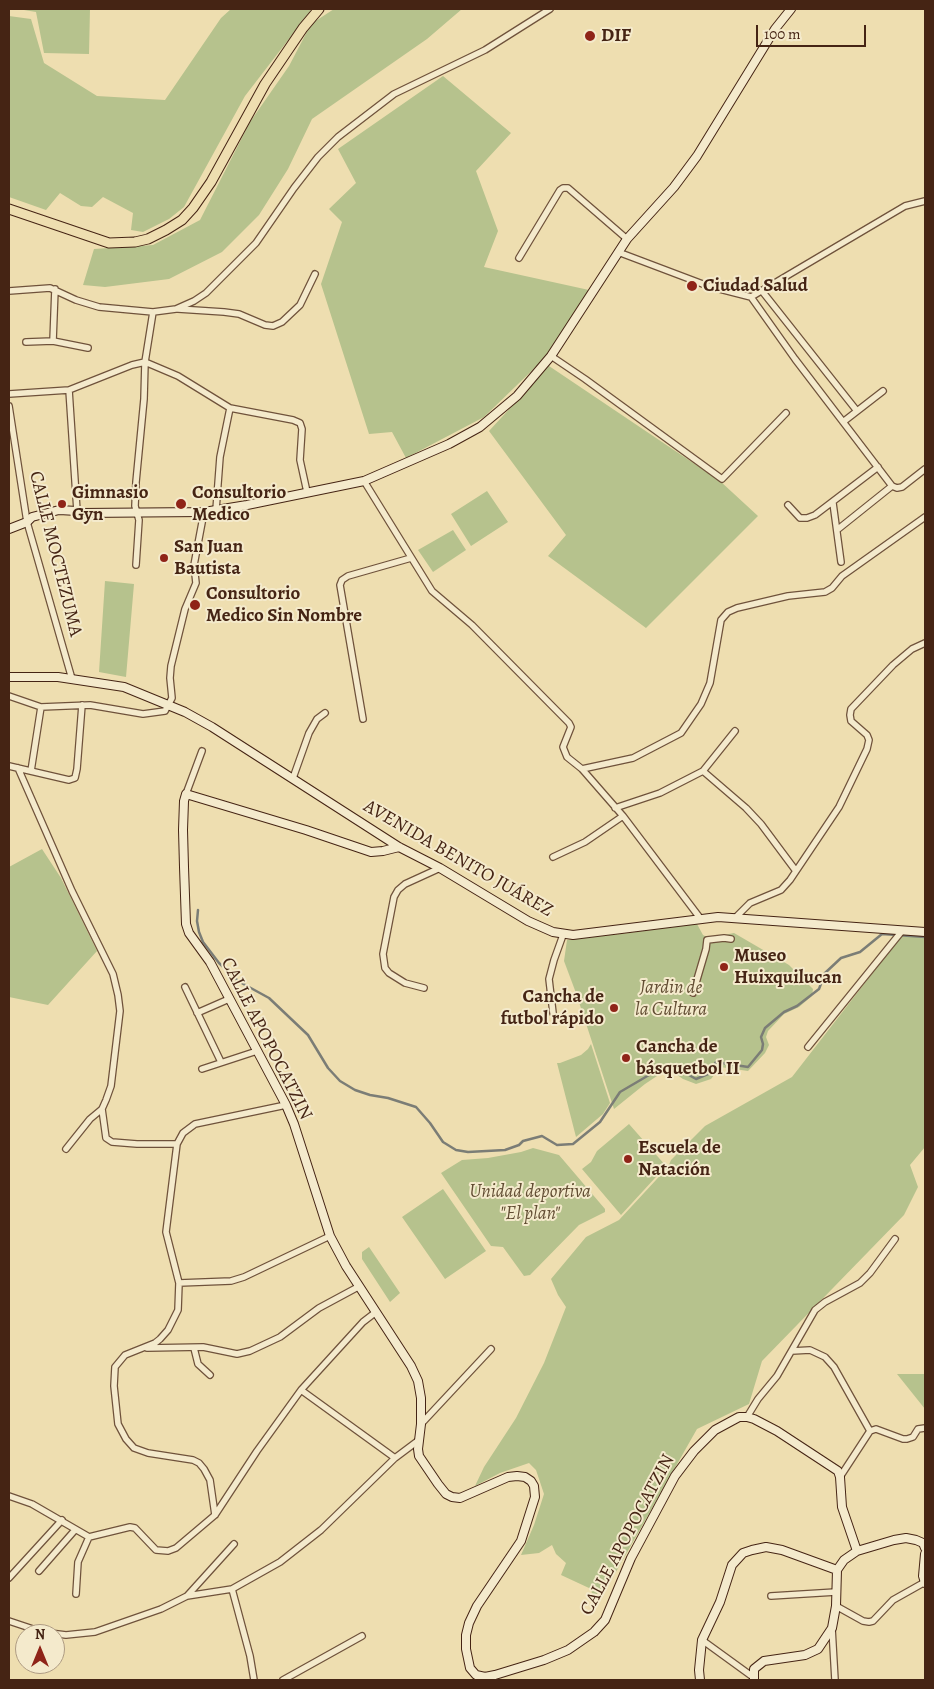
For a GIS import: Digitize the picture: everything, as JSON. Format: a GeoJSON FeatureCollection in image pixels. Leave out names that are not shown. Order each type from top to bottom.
{"type":"FeatureCollection","features":[{"type":"Feature","properties":{"kind":"main road"},"geometry":{"type":"LineString","coordinates":[[9,209],[109,243],[135,242],[148,239],[182,220],[211,182],[265,84],[303,28],[320,9]]}},
{"type":"Feature","properties":{"kind":"main road"},"geometry":{"type":"LineString","coordinates":[[9,530],[27,522],[32,516],[46,512],[204,512],[364,481],[449,444],[480,427],[517,396],[552,356],[627,239],[674,187],[697,156],[775,29],[791,9]]}},
{"type":"Feature","properties":{"kind":"main road","name":"AVENIDA BENITO JUÁREZ"},"geometry":{"type":"LineString","coordinates":[[9,677],[47,676],[124,687],[185,712],[293,778],[399,847],[440,868],[528,921],[563,935],[700,918],[736,917],[752,920],[925,932]]}},
{"type":"Feature","properties":{"kind":"main road"},"geometry":{"type":"LineString","coordinates":[[186,794],[306,830],[371,852],[399,847]]}},
{"type":"Feature","properties":{"kind":"main road","name":"CALLE APOPOCATZIN"},"geometry":{"type":"LineString","coordinates":[[186,794],[183,830],[186,924],[189,933],[210,962],[286,1105],[294,1124],[330,1236],[358,1287],[411,1366],[418,1381],[421,1398],[419,1456],[446,1494],[452,1497],[460,1498],[508,1477],[525,1477],[534,1486],[535,1497],[521,1541],[477,1606],[466,1635],[466,1649],[470,1668],[476,1675],[485,1677],[544,1660],[568,1650],[594,1632],[605,1620],[632,1558],[675,1476],[694,1451],[715,1430],[739,1417],[746,1417]]}},
{"type":"Feature","properties":{"kind":"main road"},"geometry":{"type":"LineString","coordinates":[[746,1417],[761,1423],[792,1441],[838,1471],[842,1507],[857,1551]]}},
{"type":"Feature","properties":{"kind":"main road"},"geometry":{"type":"LineString","coordinates":[[754,1679],[754,1669],[764,1661],[805,1655],[818,1649],[832,1628],[836,1606],[837,1570],[844,1560],[857,1551],[906,1538],[923,1543],[925,1548]]}},
{"type":"Feature","properties":{"kind":"main road"},"geometry":{"type":"LineString","coordinates":[[700,1680],[698,1670],[702,1640],[720,1602],[732,1565],[743,1553],[766,1547],[782,1550],[837,1570]]}},
{"type":"Feature","properties":{"kind":"main road"},"geometry":{"type":"LineString","coordinates":[[925,1554],[923,1576],[925,1582]]}},
{"type":"Feature","properties":{"kind":"street"},"geometry":{"type":"LineString","coordinates":[[176,309],[206,293],[256,243],[294,188],[318,157],[338,137],[394,94],[485,50],[550,9]]}},
{"type":"Feature","properties":{"kind":"street"},"geometry":{"type":"LineString","coordinates":[[519,258],[563,188],[568,188],[627,239]]}},
{"type":"Feature","properties":{"kind":"street"},"geometry":{"type":"LineString","coordinates":[[751,297],[905,206],[925,201]]}},
{"type":"Feature","properties":{"kind":"street"},"geometry":{"type":"LineString","coordinates":[[618,252],[708,286],[751,297],[892,486],[902,487],[925,469]]}},
{"type":"Feature","properties":{"kind":"street"},"geometry":{"type":"LineString","coordinates":[[9,291],[44,288],[56,289],[76,300],[99,307],[154,312],[176,309],[224,312],[239,314],[264,325],[273,326],[282,322],[300,305],[309,290],[315,274]]}},
{"type":"Feature","properties":{"kind":"street"},"geometry":{"type":"LineString","coordinates":[[53,340],[56,289]]}},
{"type":"Feature","properties":{"kind":"street"},"geometry":{"type":"LineString","coordinates":[[762,291],[857,411]]}},
{"type":"Feature","properties":{"kind":"street"},"geometry":{"type":"LineString","coordinates":[[136,565],[138,520],[135,506],[136,482],[144,399],[145,362],[154,312]]}},
{"type":"Feature","properties":{"kind":"street"},"geometry":{"type":"LineString","coordinates":[[770,323],[782,316]]}},
{"type":"Feature","properties":{"kind":"street"},"geometry":{"type":"LineString","coordinates":[[26,342],[53,340],[88,348]]}},
{"type":"Feature","properties":{"kind":"street"},"geometry":{"type":"LineString","coordinates":[[552,356],[722,479],[786,413]]}},
{"type":"Feature","properties":{"kind":"street"},"geometry":{"type":"LineString","coordinates":[[9,394],[69,390],[132,365],[145,362],[178,376],[230,408],[293,420],[300,424],[302,429],[300,460],[307,492]]}},
{"type":"Feature","properties":{"kind":"street"},"geometry":{"type":"LineString","coordinates":[[69,390],[77,511]]}},
{"type":"Feature","properties":{"kind":"street"},"geometry":{"type":"LineString","coordinates":[[843,422],[883,391]]}},
{"type":"Feature","properties":{"kind":"street","name":"CALLE MOCTEZUMA"},"geometry":{"type":"LineString","coordinates":[[9,406],[27,522],[72,679]]}},
{"type":"Feature","properties":{"kind":"street"},"geometry":{"type":"LineString","coordinates":[[216,510],[220,457],[230,408]]}},
{"type":"Feature","properties":{"kind":"street"},"geometry":{"type":"LineString","coordinates":[[788,505],[800,518],[815,515],[878,468]]}},
{"type":"Feature","properties":{"kind":"street"},"geometry":{"type":"LineString","coordinates":[[364,481],[432,590],[472,625],[569,723],[571,727],[563,747],[567,757],[582,769],[623,816],[700,918]]}},
{"type":"Feature","properties":{"kind":"street"},"geometry":{"type":"LineString","coordinates":[[837,530],[892,486]]}},
{"type":"Feature","properties":{"kind":"street"},"geometry":{"type":"LineString","coordinates":[[833,503],[841,562]]}},
{"type":"Feature","properties":{"kind":"street"},"geometry":{"type":"LineString","coordinates":[[9,696],[41,707],[82,705],[143,714],[165,711],[172,698],[171,666],[186,609],[196,583],[194,565],[204,512]]}},
{"type":"Feature","properties":{"kind":"street"},"geometry":{"type":"LineString","coordinates":[[582,769],[633,758],[681,733],[701,704],[710,683],[721,620],[728,612],[794,594],[825,592],[832,588],[842,576],[925,517]]}},
{"type":"Feature","properties":{"kind":"street"},"geometry":{"type":"LineString","coordinates":[[363,720],[340,584],[348,576],[411,558]]}},
{"type":"Feature","properties":{"kind":"street"},"geometry":{"type":"LineString","coordinates":[[736,917],[750,903],[781,890],[790,880],[839,806],[867,749],[869,740],[867,735],[851,721],[851,709],[893,665],[912,649],[925,642]]}},
{"type":"Feature","properties":{"kind":"street"},"geometry":{"type":"LineString","coordinates":[[9,766],[69,780],[75,778],[82,705]]}},
{"type":"Feature","properties":{"kind":"street"},"geometry":{"type":"LineString","coordinates":[[31,771],[41,707]]}},
{"type":"Feature","properties":{"kind":"street"},"geometry":{"type":"LineString","coordinates":[[293,778],[309,733],[317,719],[326,713]]}},
{"type":"Feature","properties":{"kind":"street"},"geometry":{"type":"LineString","coordinates":[[615,808],[660,793],[703,771],[735,731]]}},
{"type":"Feature","properties":{"kind":"street","name":"CALLE APOPOCATZIN"},"geometry":{"type":"LineString","coordinates":[[186,794],[202,751]]}},
{"type":"Feature","properties":{"kind":"street"},"geometry":{"type":"LineString","coordinates":[[18,768],[47,838],[113,974],[120,1011],[111,1086],[106,1100],[102,1109],[90,1119],[66,1149]]}},
{"type":"Feature","properties":{"kind":"street"},"geometry":{"type":"LineString","coordinates":[[703,771],[751,813],[796,871]]}},
{"type":"Feature","properties":{"kind":"street"},"geometry":{"type":"LineString","coordinates":[[553,858],[585,842],[623,816]]}},
{"type":"Feature","properties":{"kind":"street"},"geometry":{"type":"LineString","coordinates":[[424,988],[405,983],[389,973],[385,968],[383,954],[394,898],[398,890],[405,884],[440,868]]}},
{"type":"Feature","properties":{"kind":"street"},"geometry":{"type":"LineString","coordinates":[[808,1047],[902,931]]}},
{"type":"Feature","properties":{"kind":"street"},"geometry":{"type":"LineString","coordinates":[[552,1013],[549,979],[563,935]]}},
{"type":"Feature","properties":{"kind":"street"},"geometry":{"type":"LineString","coordinates":[[694,992],[707,940],[731,939]]}},
{"type":"Feature","properties":{"kind":"street"},"geometry":{"type":"LineString","coordinates":[[185,987],[196,1014],[221,1062]]}},
{"type":"Feature","properties":{"kind":"street"},"geometry":{"type":"LineString","coordinates":[[196,1014],[229,999]]}},
{"type":"Feature","properties":{"kind":"street"},"geometry":{"type":"LineString","coordinates":[[202,1068],[257,1051]]}},
{"type":"Feature","properties":{"kind":"street"},"geometry":{"type":"LineString","coordinates":[[216,1514],[210,1480],[199,1464],[193,1460],[148,1453],[134,1448],[126,1439],[118,1424],[114,1386],[115,1368],[125,1355],[155,1343],[168,1330],[178,1310],[180,1298],[179,1283],[166,1232],[177,1144],[183,1132],[194,1124],[286,1105]]}},
{"type":"Feature","properties":{"kind":"street"},"geometry":{"type":"LineString","coordinates":[[102,1109],[106,1138],[112,1142],[177,1144]]}},
{"type":"Feature","properties":{"kind":"street"},"geometry":{"type":"LineString","coordinates":[[179,1283],[231,1281],[244,1277],[330,1236]]}},
{"type":"Feature","properties":{"kind":"street"},"geometry":{"type":"LineString","coordinates":[[746,1417],[777,1376],[816,1310],[824,1302],[860,1283],[870,1273],[895,1239]]}},
{"type":"Feature","properties":{"kind":"street"},"geometry":{"type":"LineString","coordinates":[[143,1348],[208,1348],[232,1354],[250,1351],[280,1337],[319,1308],[358,1287]]}},
{"type":"Feature","properties":{"kind":"street"},"geometry":{"type":"LineString","coordinates":[[9,1496],[32,1504],[89,1537],[130,1527],[135,1528],[156,1550],[168,1551],[176,1548],[216,1514],[257,1451],[301,1390],[363,1322],[376,1312]]}},
{"type":"Feature","properties":{"kind":"street"},"geometry":{"type":"LineString","coordinates":[[194,1348],[198,1364],[210,1375]]}},
{"type":"Feature","properties":{"kind":"street"},"geometry":{"type":"LineString","coordinates":[[421,1424],[491,1349]]}},
{"type":"Feature","properties":{"kind":"street"},"geometry":{"type":"LineString","coordinates":[[792,1352],[810,1350],[825,1357],[834,1367],[870,1431]]}},
{"type":"Feature","properties":{"kind":"street"},"geometry":{"type":"LineString","coordinates":[[301,1390],[395,1458]]}},
{"type":"Feature","properties":{"kind":"street"},"geometry":{"type":"LineString","coordinates":[[840,1477],[870,1431],[876,1429],[902,1439],[907,1439],[912,1437],[918,1429],[925,1428]]}},
{"type":"Feature","properties":{"kind":"street"},"geometry":{"type":"LineString","coordinates":[[9,1621],[34,1630],[58,1634],[95,1632],[161,1609],[187,1596],[232,1590],[280,1562],[321,1530],[395,1458],[419,1440]]}},
{"type":"Feature","properties":{"kind":"street"},"geometry":{"type":"LineString","coordinates":[[9,1578],[62,1520]]}},
{"type":"Feature","properties":{"kind":"street"},"geometry":{"type":"LineString","coordinates":[[39,1571],[75,1530]]}},
{"type":"Feature","properties":{"kind":"street"},"geometry":{"type":"LineString","coordinates":[[76,1594],[78,1562],[89,1537]]}},
{"type":"Feature","properties":{"kind":"street"},"geometry":{"type":"LineString","coordinates":[[187,1596],[234,1544]]}},
{"type":"Feature","properties":{"kind":"street"},"geometry":{"type":"LineString","coordinates":[[836,1606],[863,1621],[873,1621],[893,1600],[925,1582]]}},
{"type":"Feature","properties":{"kind":"street"},"geometry":{"type":"LineString","coordinates":[[232,1590],[250,1656],[254,1680]]}},
{"type":"Feature","properties":{"kind":"street"},"geometry":{"type":"LineString","coordinates":[[771,1596],[836,1592]]}},
{"type":"Feature","properties":{"kind":"street"},"geometry":{"type":"LineString","coordinates":[[832,1628],[835,1680]]}},
{"type":"Feature","properties":{"kind":"street"},"geometry":{"type":"LineString","coordinates":[[283,1680],[362,1636]]}},
{"type":"Feature","properties":{"kind":"street"},"geometry":{"type":"LineString","coordinates":[[702,1640],[754,1679]]}},
{"type":"Feature","properties":{"kind":"green space"},"geometry":{"type":"Polygon","coordinates":[[[18,9],[90,9],[89,54],[44,53],[36,12],[18,9]]]}},
{"type":"Feature","properties":{"kind":"green space"},"geometry":{"type":"Polygon","coordinates":[[[231,9],[312,9],[245,96],[184,207],[169,219],[143,232],[131,230],[133,213],[103,197],[92,207],[81,206],[60,193],[46,210],[9,197],[9,16],[31,19],[44,63],[97,96],[165,100],[221,18],[231,9]]]}},
{"type":"Feature","properties":{"kind":"green space"},"geometry":{"type":"Polygon","coordinates":[[[334,9],[462,9],[427,39],[312,119],[288,169],[259,215],[222,252],[169,279],[105,287],[83,285],[94,249],[153,245],[200,220],[250,122],[289,66],[311,24],[334,9]]]}},
{"type":"Feature","properties":{"kind":"green space"},"geometry":{"type":"Polygon","coordinates":[[[443,76],[511,133],[476,171],[498,231],[484,267],[589,290],[548,355],[484,417],[406,458],[392,432],[369,434],[321,284],[342,222],[329,209],[356,183],[338,149],[443,76]]]}},
{"type":"Feature","properties":{"kind":"green space"},"geometry":{"type":"Polygon","coordinates":[[[549,366],[720,481],[758,516],[646,628],[548,556],[566,535],[489,431],[549,366]]]}},
{"type":"Feature","properties":{"kind":"green space"},"geometry":{"type":"Polygon","coordinates":[[[487,491],[508,522],[471,546],[451,514],[487,491]]]}},
{"type":"Feature","properties":{"kind":"green space"},"geometry":{"type":"Polygon","coordinates":[[[453,530],[466,550],[433,572],[418,550],[453,530]]]}},
{"type":"Feature","properties":{"kind":"green space"},"geometry":{"type":"Polygon","coordinates":[[[105,581],[134,584],[126,677],[99,672],[105,581]]]}},
{"type":"Feature","properties":{"kind":"green space"},"geometry":{"type":"Polygon","coordinates":[[[42,849],[61,878],[97,951],[48,1005],[9,997],[9,867],[42,849]]]}},
{"type":"Feature","properties":{"kind":"green space","name":"Jardin de la Cultura"},"geometry":{"type":"Polygon","coordinates":[[[697,924],[703,935],[709,938],[734,933],[789,965],[813,989],[812,996],[799,1007],[784,1014],[768,1031],[766,1037],[769,1045],[765,1053],[748,1071],[720,1067],[711,1079],[696,1084],[683,1079],[670,1070],[663,1072],[645,1084],[614,1109],[564,961],[567,940],[697,924]]]}},
{"type":"Feature","properties":{"kind":"green space"},"geometry":{"type":"Polygon","coordinates":[[[906,930],[925,933],[925,1147],[910,1165],[918,1187],[904,1215],[762,1361],[749,1404],[697,1429],[608,1586],[594,1596],[589,1588],[561,1575],[566,1563],[556,1554],[552,1545],[539,1553],[521,1555],[534,1525],[544,1494],[536,1470],[529,1463],[500,1473],[475,1486],[484,1467],[516,1418],[544,1363],[566,1307],[551,1279],[586,1237],[619,1220],[668,1167],[671,1160],[705,1126],[792,1077],[906,930]]]}},
{"type":"Feature","properties":{"kind":"green space"},"geometry":{"type":"Polygon","coordinates":[[[591,1044],[610,1103],[603,1114],[576,1137],[557,1063],[581,1055],[591,1044]]]}},
{"type":"Feature","properties":{"kind":"green space"},"geometry":{"type":"Polygon","coordinates":[[[629,1124],[666,1166],[621,1215],[582,1169],[591,1162],[597,1151],[629,1124]]]}},
{"type":"Feature","properties":{"kind":"green space","name":"Unidad deportiva \"El plan\""},"geometry":{"type":"Polygon","coordinates":[[[533,1148],[559,1155],[605,1209],[605,1212],[579,1225],[530,1275],[524,1276],[503,1247],[491,1246],[441,1173],[462,1160],[488,1158],[533,1148]]]}},
{"type":"Feature","properties":{"kind":"green space"},"geometry":{"type":"Polygon","coordinates":[[[443,1189],[486,1251],[445,1279],[402,1217],[443,1189]]]}},
{"type":"Feature","properties":{"kind":"green space"},"geometry":{"type":"Polygon","coordinates":[[[369,1247],[400,1293],[390,1302],[362,1259],[362,1252],[369,1247]]]}},
{"type":"Feature","properties":{"kind":"green space"},"geometry":{"type":"Polygon","coordinates":[[[897,1374],[925,1374],[925,1409],[897,1374]]]}},
{"type":"Feature","properties":{"kind":"waterway"},"geometry":{"type":"LineString","coordinates":[[198,910],[199,932],[203,942],[219,963],[238,981],[269,998],[308,1035],[328,1068],[340,1081],[355,1090],[416,1107],[443,1142],[456,1150],[468,1152],[505,1150],[519,1145],[523,1141],[542,1136],[557,1145],[573,1144],[600,1122],[620,1092],[661,1068],[671,1065],[696,1079],[708,1074],[716,1062],[748,1067],[762,1050],[761,1037],[765,1028],[784,1012],[797,1006],[819,989],[825,973],[841,958],[860,952],[882,934],[925,937]]}},
{"type":"Feature","properties":{"kind":"place","name":"DIF"},"geometry":{"type":"Point","coordinates":[590,36]}},
{"type":"Feature","properties":{"kind":"place","name":"Ciudad Salud"},"geometry":{"type":"Point","coordinates":[692,286]}},
{"type":"Feature","properties":{"kind":"place","name":"Gimnasio Gyn"},"geometry":{"type":"Point","coordinates":[62,504]}},
{"type":"Feature","properties":{"kind":"place","name":"Consultorio Medico"},"geometry":{"type":"Point","coordinates":[181,504]}},
{"type":"Feature","properties":{"kind":"place","name":"San Juan Bautista"},"geometry":{"type":"Point","coordinates":[164,558]}},
{"type":"Feature","properties":{"kind":"place","name":"Consultorio Medico Sin Nombre"},"geometry":{"type":"Point","coordinates":[195,605]}},
{"type":"Feature","properties":{"kind":"place","name":"Museo Huixquilucan"},"geometry":{"type":"Point","coordinates":[724,967]}},
{"type":"Feature","properties":{"kind":"place","name":"Cancha de futbol rápido"},"geometry":{"type":"Point","coordinates":[614,1008]}},
{"type":"Feature","properties":{"kind":"place","name":"Cancha de básquetbol II"},"geometry":{"type":"Point","coordinates":[626,1058]}},
{"type":"Feature","properties":{"kind":"place","name":"Escuela de Natación"},"geometry":{"type":"Point","coordinates":[628,1159]}}]}
